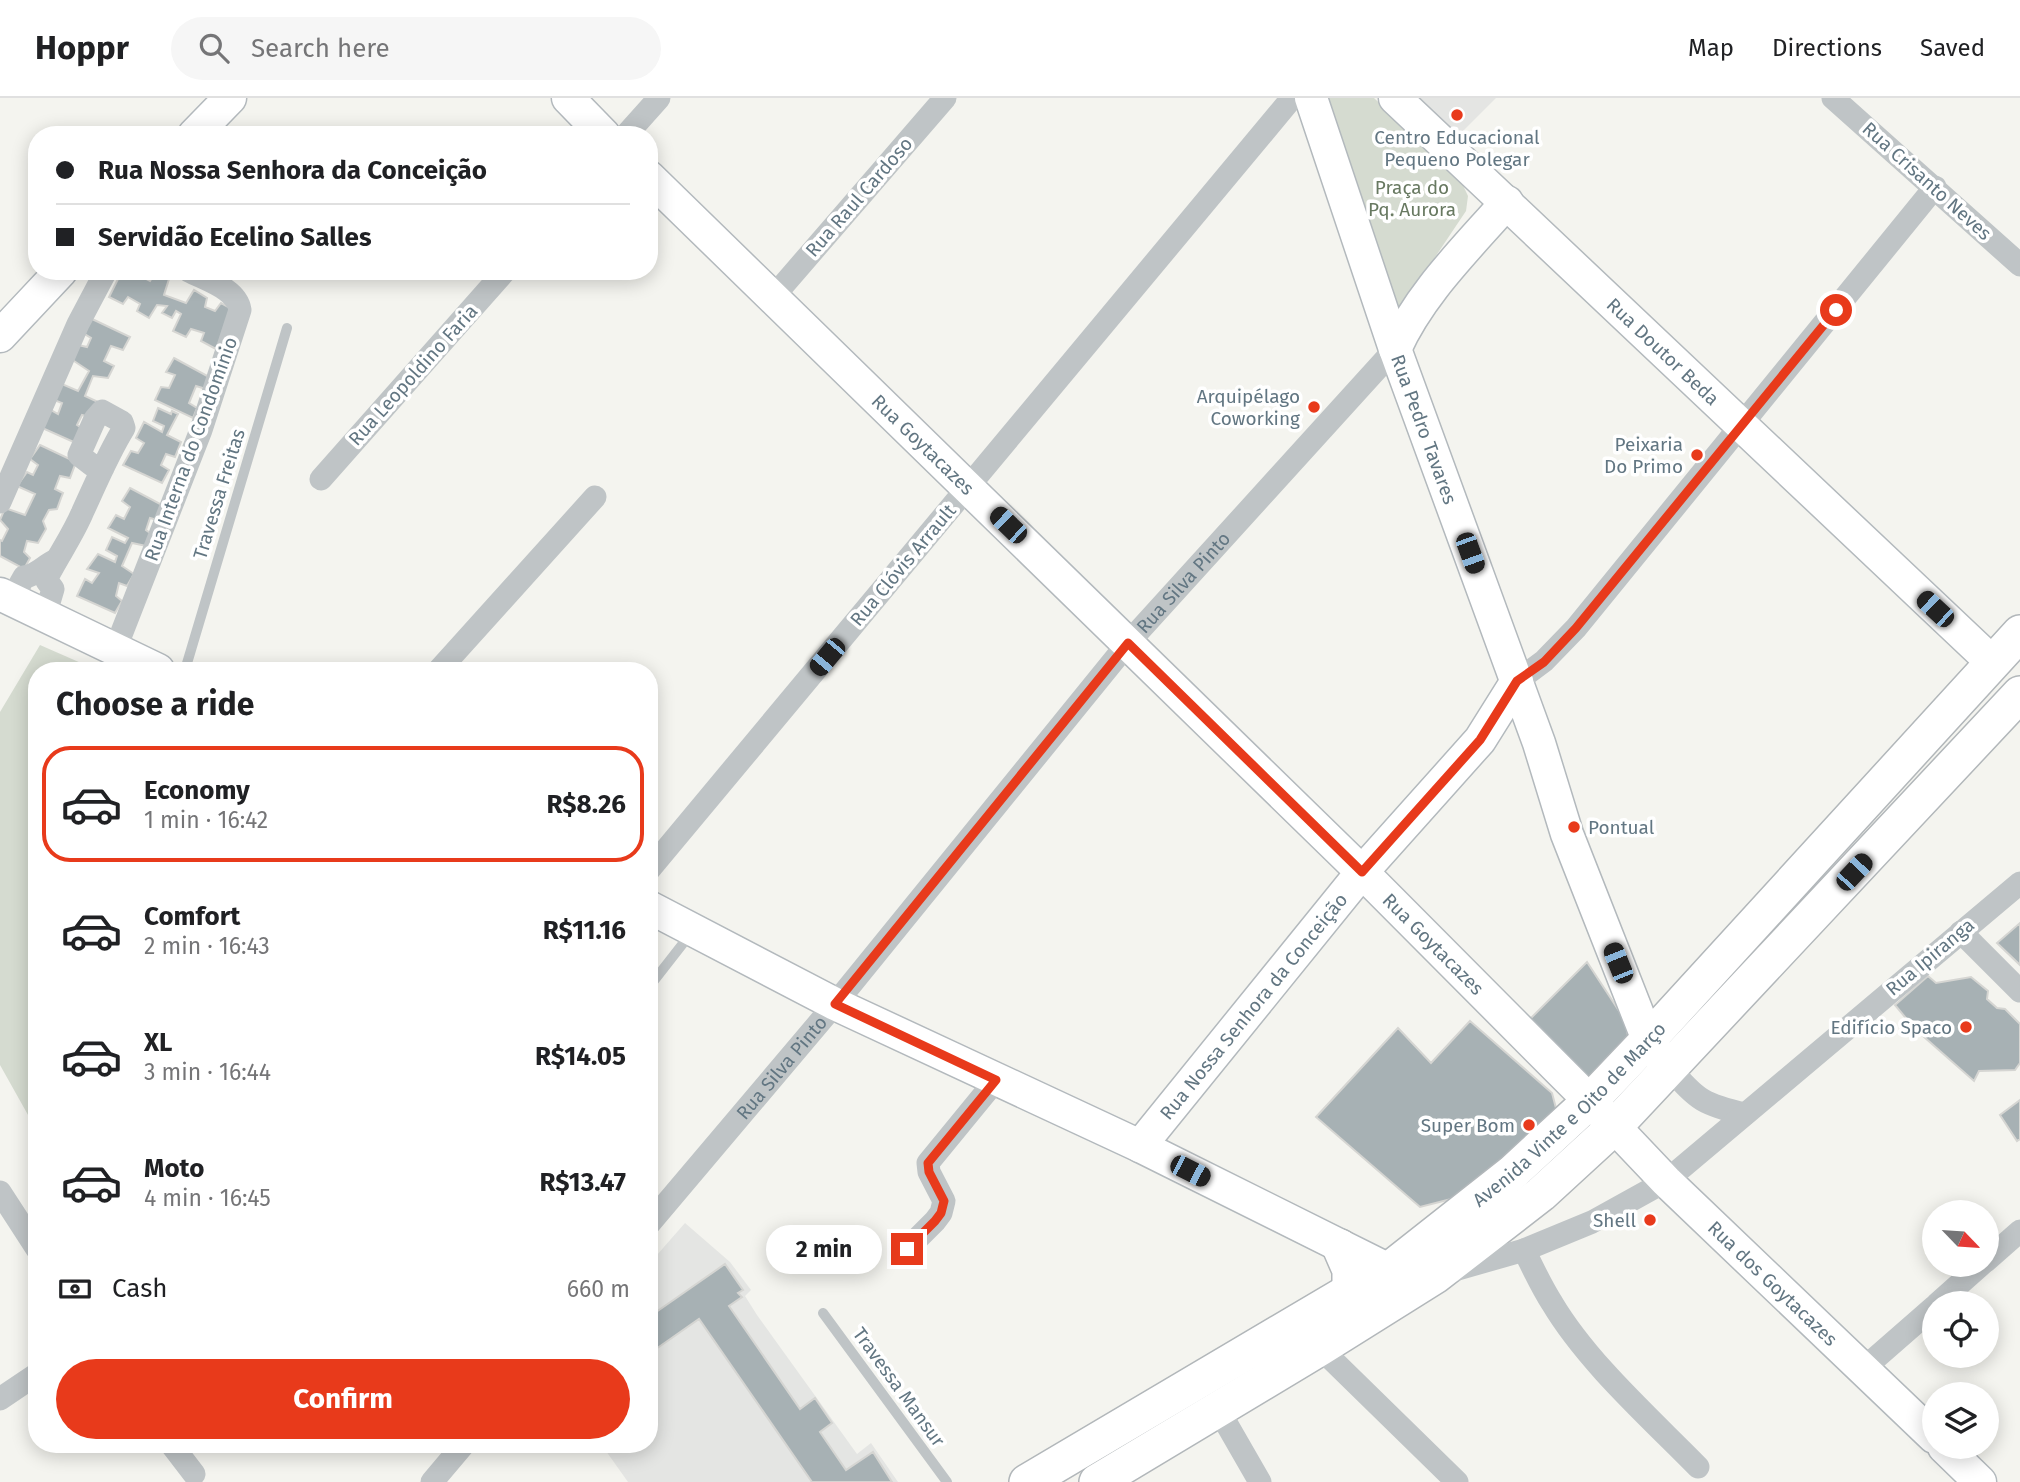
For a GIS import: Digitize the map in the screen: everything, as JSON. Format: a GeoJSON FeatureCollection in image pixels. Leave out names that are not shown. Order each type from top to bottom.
{"type":"FeatureCollection","features":[{"type":"Feature","properties":{"kind":"main road","name":"Avenida Vinte e Oito de Março"},"geometry":{"type":"LineString","coordinates":[[1027,1482],[1389,1270],[1512,1173],[1590,1101],[1648,1040],[2020,634]]}},
{"type":"Feature","properties":{"kind":"main road","name":"Avenida Vinte e Oito de Março"},"geometry":{"type":"LineString","coordinates":[[1097,1482],[1435,1276],[1541,1194],[1614,1127],[1670,1069],[2020,694]]}},
{"type":"Feature","properties":{"kind":"main road"},"geometry":{"type":"LineString","coordinates":[[1340,1247],[1350,1270],[1350,1291]]}},
{"type":"Feature","properties":{"kind":"main road"},"geometry":{"type":"LineString","coordinates":[[1389,1270],[1416,1279],[1435,1276]]}},
{"type":"Feature","properties":{"kind":"street"},"geometry":{"type":"LineString","coordinates":[[203,126],[230,98]]}},
{"type":"Feature","properties":{"kind":"street"},"geometry":{"type":"LineString","coordinates":[[568,98],[595,126]]}},
{"type":"Feature","properties":{"kind":"street"},"geometry":{"type":"LineString","coordinates":[[634,126],[659,98]]}},
{"type":"Feature","properties":{"kind":"street","name":"Rua Raul Cardoso"},"geometry":{"type":"LineString","coordinates":[[773,297],[944,98]]}},
{"type":"Feature","properties":{"kind":"street","name":"Rua Clóvis Arrault"},"geometry":{"type":"LineString","coordinates":[[658,859],[1292,98]]}},
{"type":"Feature","properties":{"kind":"street","name":"Rua Pedro Tavares"},"geometry":{"type":"LineString","coordinates":[[1311,98],[1395,349],[1539,743],[1567,834],[1648,1040],[1670,1069]]}},
{"type":"Feature","properties":{"kind":"street","name":"Rua Doutor Beda"},"geometry":{"type":"LineString","coordinates":[[1395,98],[1993,663]]}},
{"type":"Feature","properties":{"kind":"street","name":"Rua Crisanto Neves"},"geometry":{"type":"LineString","coordinates":[[1833,98],[2020,265]]}},
{"type":"Feature","properties":{"kind":"street","name":"Rua Goytacazes"},"geometry":{"type":"LineString","coordinates":[[658,186],[1362,872],[1614,1127]]}},
{"type":"Feature","properties":{"kind":"street","name":"Rua Nossa Senhora da Conceição"},"geometry":{"type":"LineString","coordinates":[[1140,1146],[1362,872],[1480,740],[1517,681],[1544,662],[1576,628],[1935,187]]}},
{"type":"Feature","properties":{"kind":"street","name":"Rua Silva Pinto"},"geometry":{"type":"LineString","coordinates":[[658,1213],[835,1004],[1128,643],[1395,349],[1423,300],[1507,202]]}},
{"type":"Feature","properties":{"kind":"street"},"geometry":{"type":"LineString","coordinates":[[0,336],[53,280]]}},
{"type":"Feature","properties":{"kind":"street"},"geometry":{"type":"LineString","coordinates":[[0,502],[78,324],[101,280]]}},
{"type":"Feature","properties":{"kind":"street","name":"Rua Interna do Condomínio"},"geometry":{"type":"LineString","coordinates":[[115,650],[201,430],[240,310],[239,303],[229,292],[206,280]]}},
{"type":"Feature","properties":{"kind":"street","name":"Rua Leopoldino Faria"},"geometry":{"type":"LineString","coordinates":[[321,479],[497,280]]}},
{"type":"Feature","properties":{"kind":"street"},"geometry":{"type":"LineString","coordinates":[[1381,307],[1407,306],[1423,300]]}},
{"type":"Feature","properties":{"kind":"street"},"geometry":{"type":"LineString","coordinates":[[45,616],[53,589],[47,581],[103,468]]}},
{"type":"Feature","properties":{"kind":"street"},"geometry":{"type":"LineString","coordinates":[[446,662],[595,498]]}},
{"type":"Feature","properties":{"kind":"street"},"geometry":{"type":"LineString","coordinates":[[57,559],[41,571],[24,577],[6,597],[141,662]]}},
{"type":"Feature","properties":{"kind":"street"},"geometry":{"type":"LineString","coordinates":[[1480,740],[1500,731],[1517,731],[1539,743]]}},
{"type":"Feature","properties":{"kind":"street","name":"Rua Ipiranga"},"geometry":{"type":"LineString","coordinates":[[1435,1276],[1524,1250],[1592,1222],[1666,1181],[2020,883]]}},
{"type":"Feature","properties":{"kind":"street"},"geometry":{"type":"LineString","coordinates":[[658,914],[694,930],[835,1004],[1140,1146],[1389,1270]]}},
{"type":"Feature","properties":{"kind":"street"},"geometry":{"type":"LineString","coordinates":[[1961,932],[2020,991]]}},
{"type":"Feature","properties":{"kind":"street"},"geometry":{"type":"LineString","coordinates":[[1670,1069],[1689,1092],[1701,1101],[1745,1114]]}},
{"type":"Feature","properties":{"kind":"street"},"geometry":{"type":"LineString","coordinates":[[907,1249],[941,1213],[944,1201],[929,1172],[928,1163],[996,1080]]}},
{"type":"Feature","properties":{"kind":"street","name":"Rua dos Goytacazes"},"geometry":{"type":"LineString","coordinates":[[1614,1127],[1666,1181],[1922,1426]]}},
{"type":"Feature","properties":{"kind":"street"},"geometry":{"type":"LineString","coordinates":[[0,1192],[28,1235]]}},
{"type":"Feature","properties":{"kind":"street"},"geometry":{"type":"LineString","coordinates":[[1999,1250],[2020,1231]]}},
{"type":"Feature","properties":{"kind":"street"},"geometry":{"type":"LineString","coordinates":[[1524,1250],[1552,1304],[1579,1340],[1698,1467]]}},
{"type":"Feature","properties":{"kind":"street"},"geometry":{"type":"LineString","coordinates":[[1952,1291],[1966,1278]]}},
{"type":"Feature","properties":{"kind":"street"},"geometry":{"type":"LineString","coordinates":[[1863,1369],[1922,1317]]}},
{"type":"Feature","properties":{"kind":"street"},"geometry":{"type":"LineString","coordinates":[[1320,1348],[1457,1482]]}},
{"type":"Feature","properties":{"kind":"street"},"geometry":{"type":"LineString","coordinates":[[0,1399],[28,1380]]}},
{"type":"Feature","properties":{"kind":"street"},"geometry":{"type":"LineString","coordinates":[[1218,1409],[1261,1482]]}},
{"type":"Feature","properties":{"kind":"street"},"geometry":{"type":"LineString","coordinates":[[179,1453],[194,1474]]}},
{"type":"Feature","properties":{"kind":"street"},"geometry":{"type":"LineString","coordinates":[[432,1482],[456,1453]]}},
{"type":"Feature","properties":{"kind":"street"},"geometry":{"type":"LineString","coordinates":[[1956,1459],[1980,1482]]}},
{"type":"Feature","properties":{"kind":"lane","name":"Travessa Freitas"},"geometry":{"type":"LineString","coordinates":[[187,662],[287,328]]}},
{"type":"Feature","properties":{"kind":"lane"},"geometry":{"type":"LineString","coordinates":[[658,976],[694,930]]}},
{"type":"Feature","properties":{"kind":"lane","name":"Travessa Mansur"},"geometry":{"type":"LineString","coordinates":[[823,1313],[947,1482]]}},
{"type":"Feature","properties":{"kind":"shaded area","name":"Centro Educacional Pequeno Polegar"},"geometry":{"type":"Polygon","coordinates":[[[1414,98],[1496,98],[1458,133],[1414,98]]]}},
{"type":"Feature","properties":{"kind":"shaded area"},"geometry":{"type":"Polygon","coordinates":[[[685,1223],[730,1262],[751,1290],[745,1296],[757,1315],[857,1454],[871,1443],[898,1482],[628,1482],[607,1453],[658,1453],[658,1254],[685,1223]]]}},
{"type":"Feature","properties":{"kind":"green space","name":"Praça do Pq. Aurora"},"geometry":{"type":"Polygon","coordinates":[[[1325,98],[1374,98],[1460,179],[1468,196],[1466,211],[1401,308],[1394,325],[1325,98]]]}},
{"type":"Feature","properties":{"kind":"green space"},"geometry":{"type":"Polygon","coordinates":[[[40,645],[79,662],[30,662],[40,645]]]}},
{"type":"Feature","properties":{"kind":"green space"},"geometry":{"type":"Polygon","coordinates":[[[28,665],[28,1115],[0,1065],[0,712],[28,665]]]}},
{"type":"Feature","properties":{"kind":"building"},"geometry":{"type":"Polygon","coordinates":[[[118,280],[169,280],[164,295],[186,303],[194,290],[207,298],[205,307],[215,311],[221,303],[234,310],[216,349],[201,341],[204,333],[191,329],[186,337],[173,331],[181,314],[176,311],[172,318],[162,313],[167,306],[157,305],[149,318],[137,311],[140,304],[128,297],[123,304],[109,297],[118,280]]]}},
{"type":"Feature","properties":{"kind":"building"},"geometry":{"type":"Polygon","coordinates":[[[90,318],[130,337],[123,350],[111,346],[104,361],[114,366],[108,378],[93,376],[85,396],[98,402],[89,417],[82,415],[77,425],[86,431],[78,444],[40,427],[49,409],[58,414],[62,403],[54,400],[62,384],[78,391],[89,371],[71,359],[78,345],[87,347],[91,338],[83,333],[90,318]]]}},
{"type":"Feature","properties":{"kind":"building"},"geometry":{"type":"Polygon","coordinates":[[[174,358],[211,378],[206,389],[196,386],[189,403],[197,408],[193,418],[155,400],[161,387],[169,388],[175,375],[166,372],[174,358]]]}},
{"type":"Feature","properties":{"kind":"building"},"geometry":{"type":"Polygon","coordinates":[[[158,408],[178,414],[167,435],[181,442],[175,457],[166,454],[161,465],[169,470],[162,483],[123,465],[131,451],[138,453],[144,443],[136,438],[144,422],[162,432],[164,426],[153,421],[158,408]]]}},
{"type":"Feature","properties":{"kind":"building"},"geometry":{"type":"Polygon","coordinates":[[[40,445],[76,462],[70,478],[60,476],[55,489],[63,493],[57,509],[49,510],[43,521],[46,529],[38,543],[27,541],[24,552],[30,558],[24,569],[0,556],[0,540],[2,541],[8,529],[0,520],[5,508],[25,515],[35,494],[17,486],[27,472],[33,475],[38,465],[30,459],[40,445]]]}},
{"type":"Feature","properties":{"kind":"building"},"geometry":{"type":"Polygon","coordinates":[[[130,488],[164,506],[161,521],[150,518],[146,530],[153,535],[146,546],[132,543],[122,566],[134,574],[127,586],[119,583],[116,596],[122,601],[115,613],[77,596],[85,579],[92,583],[99,573],[87,569],[98,554],[115,562],[117,556],[106,550],[112,537],[125,543],[128,538],[108,528],[116,515],[124,519],[130,507],[122,501],[130,488]]]}},
{"type":"Feature","properties":{"kind":"building"},"geometry":{"type":"Polygon","coordinates":[[[2020,923],[2020,965],[1997,943],[2020,923]]]}},
{"type":"Feature","properties":{"kind":"building"},"geometry":{"type":"Polygon","coordinates":[[[1587,962],[1625,1020],[1630,1046],[1602,1074],[1584,1077],[1528,1021],[1587,962]]]}},
{"type":"Feature","properties":{"kind":"building","name":"Edifício Spaco"},"geometry":{"type":"Polygon","coordinates":[[[1928,976],[1936,983],[1971,977],[1988,991],[1987,999],[1997,1008],[2005,1009],[2020,1024],[2020,1063],[2015,1070],[1979,1071],[1974,1081],[1915,1029],[1895,1005],[1928,976]]]}},
{"type":"Feature","properties":{"kind":"building"},"geometry":{"type":"Polygon","coordinates":[[[1470,1021],[1552,1093],[1557,1112],[1459,1197],[1420,1207],[1316,1117],[1398,1028],[1431,1063],[1470,1021]]]}},
{"type":"Feature","properties":{"kind":"building"},"geometry":{"type":"Polygon","coordinates":[[[2020,1100],[2020,1139],[2017,1141],[2000,1115],[2020,1100]]]}},
{"type":"Feature","properties":{"kind":"building"},"geometry":{"type":"Polygon","coordinates":[[[725,1264],[743,1290],[738,1293],[742,1297],[729,1306],[800,1409],[815,1398],[832,1423],[820,1432],[846,1470],[873,1452],[892,1482],[812,1482],[699,1319],[658,1348],[658,1311],[725,1264]]]}},
{"type":"Feature","properties":{"kind":"place","name":"Centro Educacional Pequeno Polegar"},"geometry":{"type":"Point","coordinates":[1457,115]}},
{"type":"Feature","properties":{"kind":"place","name":"Arquipélago Coworking"},"geometry":{"type":"Point","coordinates":[1314,407]}},
{"type":"Feature","properties":{"kind":"place","name":"Peixaria Do Primo"},"geometry":{"type":"Point","coordinates":[1697,455]}},
{"type":"Feature","properties":{"kind":"place","name":"Pontual"},"geometry":{"type":"Point","coordinates":[1574,827]}},
{"type":"Feature","properties":{"kind":"place","name":"Edifício Spaco"},"geometry":{"type":"Point","coordinates":[1966,1027]}},
{"type":"Feature","properties":{"kind":"place","name":"Super Bom"},"geometry":{"type":"Point","coordinates":[1529,1125]}},
{"type":"Feature","properties":{"kind":"place","name":"Shell"},"geometry":{"type":"Point","coordinates":[1650,1220]}},
{"type":"Feature","properties":{"kind":"route"},"geometry":{"type":"LineString","coordinates":[[907,1249],[935,1221],[941,1213],[944,1201],[929,1172],[928,1163],[996,1080],[835,1004],[1128,643],[1362,872],[1480,740],[1517,681],[1544,662],[1576,628],[1836,310]]}}]}
